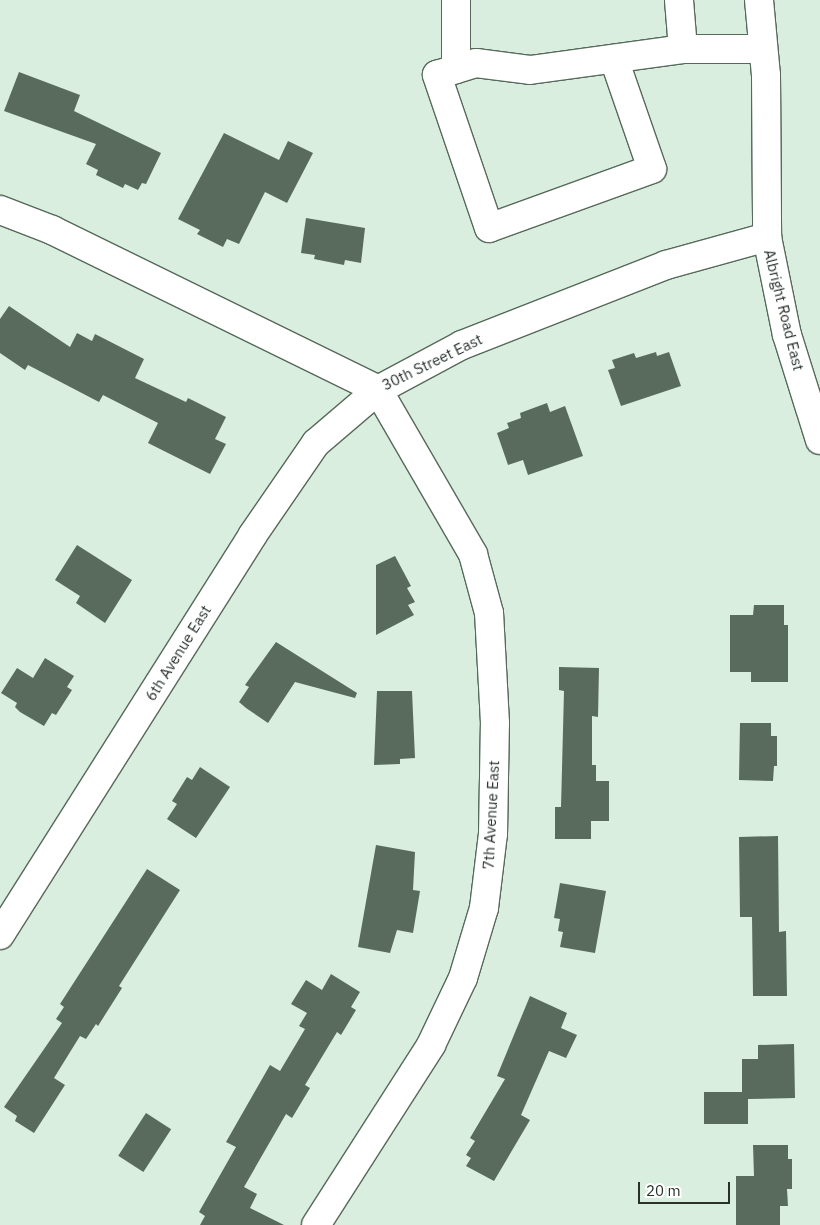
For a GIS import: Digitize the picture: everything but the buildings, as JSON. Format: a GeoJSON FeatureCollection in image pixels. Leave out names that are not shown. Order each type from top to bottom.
{"type":"FeatureCollection","features":[{"type":"Feature","properties":{"kind":"street"},"geometry":{"type":"LineString","coordinates":[[456,0],[456,69]]}},
{"type":"Feature","properties":{"kind":"street"},"geometry":{"type":"LineString","coordinates":[[679,0],[683,49]]}},
{"type":"Feature","properties":{"kind":"street","name":"Albright Road East"},"geometry":{"type":"LineString","coordinates":[[759,0],[763,49],[767,237],[787,335],[820,440]]}},
{"type":"Feature","properties":{"kind":"street"},"geometry":{"type":"LineString","coordinates":[[614,59],[652,169],[489,228],[437,75],[476,63],[530,70],[683,49],[763,49]]}},
{"type":"Feature","properties":{"kind":"street","name":"30th Street East"},"geometry":{"type":"LineString","coordinates":[[0,210],[52,230],[378,390],[462,345],[666,265],[767,237]]}},
{"type":"Feature","properties":{"kind":"street","name":"6th Avenue East"},"geometry":{"type":"LineString","coordinates":[[0,935],[252,536],[316,443],[378,390]]}},
{"type":"Feature","properties":{"kind":"street","name":"7th Avenue East"},"geometry":{"type":"LineString","coordinates":[[316,1225],[431,1046],[463,978],[484,908],[493,834],[495,723],[489,613],[473,554],[378,390]]}}]}
